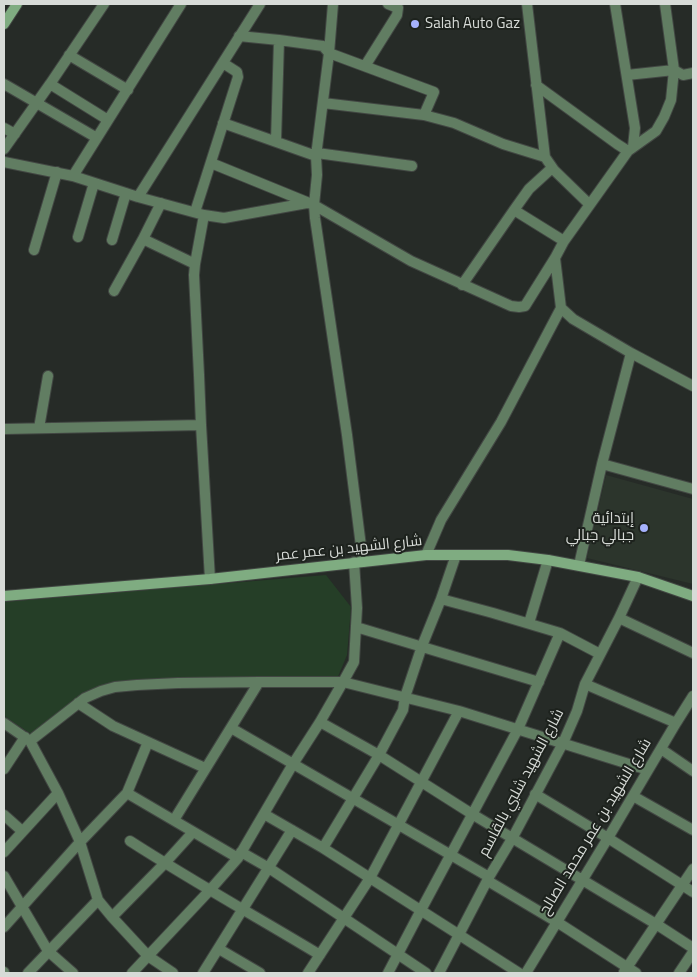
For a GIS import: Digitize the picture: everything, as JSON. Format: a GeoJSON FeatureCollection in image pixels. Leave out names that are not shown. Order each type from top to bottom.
{"type":"FeatureCollection","features":[{"type":"Feature","properties":{"kind":"street"},"geometry":{"type":"LineString","coordinates":[[4,24],[17,4]]}},
{"type":"Feature","properties":{"kind":"street"},"geometry":{"type":"LineString","coordinates":[[4,149],[104,4]]}},
{"type":"Feature","properties":{"kind":"street"},"geometry":{"type":"LineString","coordinates":[[72,176],[181,4]]}},
{"type":"Feature","properties":{"kind":"street"},"geometry":{"type":"LineString","coordinates":[[138,196],[260,4]]}},
{"type":"Feature","properties":{"kind":"street"},"geometry":{"type":"LineString","coordinates":[[132,973],[210,890],[240,855],[292,764],[320,722],[354,662],[358,562],[345,425],[311,204],[317,176],[317,155],[334,4]]}},
{"type":"Feature","properties":{"kind":"street"},"geometry":{"type":"LineString","coordinates":[[365,66],[398,15],[398,8],[388,4]]}},
{"type":"Feature","properties":{"kind":"street"},"geometry":{"type":"LineString","coordinates":[[527,4],[545,157],[552,168],[589,204]]}},
{"type":"Feature","properties":{"kind":"street"},"geometry":{"type":"LineString","coordinates":[[615,4],[635,128],[631,149]]}},
{"type":"Feature","properties":{"kind":"street"},"geometry":{"type":"LineString","coordinates":[[211,163],[311,204],[411,261],[462,285],[510,306],[523,307],[589,204],[631,149],[656,131],[664,117],[671,100],[674,70],[665,4]]}},
{"type":"Feature","properties":{"kind":"street"},"geometry":{"type":"LineString","coordinates":[[239,36],[323,46],[329,53],[434,92],[424,115]]}},
{"type":"Feature","properties":{"kind":"street"},"geometry":{"type":"LineString","coordinates":[[276,141],[279,40]]}},
{"type":"Feature","properties":{"kind":"street"},"geometry":{"type":"LineString","coordinates":[[69,55],[128,90]]}},
{"type":"Feature","properties":{"kind":"street"},"geometry":{"type":"LineString","coordinates":[[210,579],[200,426],[200,375],[194,264],[199,213],[211,163],[238,77],[237,72],[223,63]]}},
{"type":"Feature","properties":{"kind":"street"},"geometry":{"type":"LineString","coordinates":[[627,75],[674,70],[683,75],[693,73]]}},
{"type":"Feature","properties":{"kind":"street"},"geometry":{"type":"LineString","coordinates":[[4,84],[97,138]]}},
{"type":"Feature","properties":{"kind":"street"},"geometry":{"type":"LineString","coordinates":[[50,84],[108,120]]}},
{"type":"Feature","properties":{"kind":"street"},"geometry":{"type":"LineString","coordinates":[[536,86],[617,144],[631,149]]}},
{"type":"Feature","properties":{"kind":"street"},"geometry":{"type":"LineString","coordinates":[[323,103],[424,115],[454,123],[503,144],[545,157]]}},
{"type":"Feature","properties":{"kind":"street"},"geometry":{"type":"LineString","coordinates":[[223,122],[317,155],[412,166]]}},
{"type":"Feature","properties":{"kind":"street"},"geometry":{"type":"LineString","coordinates":[[4,128],[15,134]]}},
{"type":"Feature","properties":{"kind":"street"},"geometry":{"type":"LineString","coordinates":[[4,162],[57,172],[161,203],[224,218],[311,204]]}},
{"type":"Feature","properties":{"kind":"street"},"geometry":{"type":"LineString","coordinates":[[462,285],[530,189],[552,168]]}},
{"type":"Feature","properties":{"kind":"street"},"geometry":{"type":"LineString","coordinates":[[34,250],[57,172]]}},
{"type":"Feature","properties":{"kind":"street"},"geometry":{"type":"LineString","coordinates":[[78,237],[94,183]]}},
{"type":"Feature","properties":{"kind":"street"},"geometry":{"type":"LineString","coordinates":[[112,240],[126,193]]}},
{"type":"Feature","properties":{"kind":"street"},"geometry":{"type":"LineString","coordinates":[[114,291],[161,203]]}},
{"type":"Feature","properties":{"kind":"street"},"geometry":{"type":"LineString","coordinates":[[514,210],[564,241]]}},
{"type":"Feature","properties":{"kind":"street"},"geometry":{"type":"LineString","coordinates":[[143,239],[194,264]]}},
{"type":"Feature","properties":{"kind":"street"},"geometry":{"type":"LineString","coordinates":[[426,555],[440,520],[500,422],[561,308],[555,258]]}},
{"type":"Feature","properties":{"kind":"street"},"geometry":{"type":"LineString","coordinates":[[561,308],[573,319],[693,386]]}},
{"type":"Feature","properties":{"kind":"street"},"geometry":{"type":"LineString","coordinates":[[579,566],[602,464],[631,353]]}},
{"type":"Feature","properties":{"kind":"street"},"geometry":{"type":"LineString","coordinates":[[39,428],[48,376]]}},
{"type":"Feature","properties":{"kind":"street"},"geometry":{"type":"LineString","coordinates":[[4,429],[200,426]]}},
{"type":"Feature","properties":{"kind":"street"},"geometry":{"type":"LineString","coordinates":[[602,464],[693,489]]}},
{"type":"Feature","properties":{"kind":"street","name":"شارع الشهيد بن عمر عمر"},"geometry":{"type":"LineString","coordinates":[[4,596],[210,579],[426,555],[508,555],[548,560],[638,577],[693,596]]}},
{"type":"Feature","properties":{"kind":"street"},"geometry":{"type":"LineString","coordinates":[[323,848],[379,755],[403,710],[405,697],[422,646],[456,555]]}},
{"type":"Feature","properties":{"kind":"street"},"geometry":{"type":"LineString","coordinates":[[529,623],[548,560]]}},
{"type":"Feature","properties":{"kind":"street","name":"شارع الشهيد شلبي بالقاسم"},"geometry":{"type":"LineString","coordinates":[[439,973],[563,743],[577,711],[585,684],[638,577]]}},
{"type":"Feature","properties":{"kind":"street"},"geometry":{"type":"LineString","coordinates":[[441,599],[560,633],[600,654]]}},
{"type":"Feature","properties":{"kind":"street"},"geometry":{"type":"LineString","coordinates":[[619,618],[693,653]]}},
{"type":"Feature","properties":{"kind":"street"},"geometry":{"type":"LineString","coordinates":[[356,627],[539,682]]}},
{"type":"Feature","properties":{"kind":"street"},"geometry":{"type":"LineString","coordinates":[[388,973],[518,729],[560,633]]}},
{"type":"Feature","properties":{"kind":"street"},"geometry":{"type":"LineString","coordinates":[[174,820],[259,682]]}},
{"type":"Feature","properties":{"kind":"street"},"geometry":{"type":"LineString","coordinates":[[4,769],[28,739],[78,703],[101,690],[137,684],[343,682],[459,711],[648,770]]}},
{"type":"Feature","properties":{"kind":"street"},"geometry":{"type":"LineString","coordinates":[[585,684],[676,723]]}},
{"type":"Feature","properties":{"kind":"street","name":"شارع الشهيد بن عمر محمد الصالح"},"geometry":{"type":"LineString","coordinates":[[526,973],[676,723],[690,707],[693,696]]}},
{"type":"Feature","properties":{"kind":"street"},"geometry":{"type":"LineString","coordinates":[[78,703],[113,726],[205,768]]}},
{"type":"Feature","properties":{"kind":"street"},"geometry":{"type":"LineString","coordinates":[[308,973],[370,878],[459,711]]}},
{"type":"Feature","properties":{"kind":"street"},"geometry":{"type":"LineString","coordinates":[[320,722],[379,755],[472,814],[583,879],[693,948]]}},
{"type":"Feature","properties":{"kind":"street"},"geometry":{"type":"LineString","coordinates":[[4,723],[28,739],[58,793],[80,842],[98,900],[148,956],[173,973]]}},
{"type":"Feature","properties":{"kind":"street"},"geometry":{"type":"LineString","coordinates":[[231,728],[451,855],[557,922],[629,971],[656,924],[693,869]]}},
{"type":"Feature","properties":{"kind":"street"},"geometry":{"type":"LineString","coordinates":[[4,927],[127,793],[148,742]]}},
{"type":"Feature","properties":{"kind":"street"},"geometry":{"type":"LineString","coordinates":[[661,748],[693,771]]}},
{"type":"Feature","properties":{"kind":"street"},"geometry":{"type":"LineString","coordinates":[[4,852],[58,793]]}},
{"type":"Feature","properties":{"kind":"street"},"geometry":{"type":"LineString","coordinates":[[127,793],[193,832],[269,868],[426,973]]}},
{"type":"Feature","properties":{"kind":"street"},"geometry":{"type":"LineString","coordinates":[[535,794],[693,892]]}},
{"type":"Feature","properties":{"kind":"street"},"geometry":{"type":"LineString","coordinates":[[633,796],[693,830]]}},
{"type":"Feature","properties":{"kind":"street"},"geometry":{"type":"LineString","coordinates":[[264,814],[323,848],[519,973]]}},
{"type":"Feature","properties":{"kind":"street"},"geometry":{"type":"LineString","coordinates":[[4,815],[22,831]]}},
{"type":"Feature","properties":{"kind":"street"},"geometry":{"type":"LineString","coordinates":[[203,973],[292,830]]}},
{"type":"Feature","properties":{"kind":"street"},"geometry":{"type":"LineString","coordinates":[[112,917],[193,832]]}},
{"type":"Feature","properties":{"kind":"street"},"geometry":{"type":"LineString","coordinates":[[130,841],[320,956]]}},
{"type":"Feature","properties":{"kind":"street"},"geometry":{"type":"LineString","coordinates":[[4,876],[48,951],[73,973]]}},
{"type":"Feature","properties":{"kind":"street"},"geometry":{"type":"LineString","coordinates":[[28,973],[98,900]]}},
{"type":"Feature","properties":{"kind":"street"},"geometry":{"type":"LineString","coordinates":[[219,949],[260,973]]}},
{"type":"Feature","properties":{"kind":"street"},"geometry":{"type":"LineString","coordinates":[[679,973],[693,952]]}},
{"type":"Feature","properties":{"kind":"shaded area","name":"إبتدائية جبالي جبالي"},"geometry":{"type":"Polygon","coordinates":[[[606,475],[693,499],[693,584],[587,558],[606,475]]]}},
{"type":"Feature","properties":{"kind":"green space"},"geometry":{"type":"Polygon","coordinates":[[[326,575],[351,607],[347,655],[337,679],[100,688],[31,734],[4,716],[4,602],[326,575]]]}},
{"type":"Feature","properties":{"kind":"place","name":"Salah Auto Gaz"},"geometry":{"type":"Point","coordinates":[415,24]}},
{"type":"Feature","properties":{"kind":"place","name":"إبتدائية جبالي جبالي"},"geometry":{"type":"Point","coordinates":[644,528]}}]}
